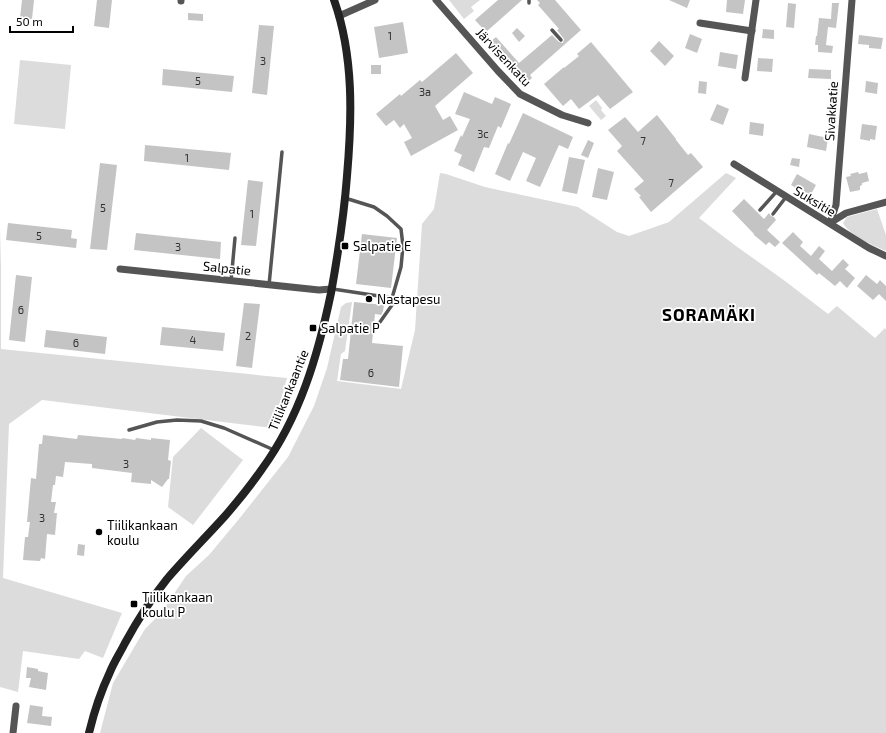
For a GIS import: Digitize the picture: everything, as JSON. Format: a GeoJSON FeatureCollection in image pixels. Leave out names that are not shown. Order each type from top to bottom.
{"type":"FeatureCollection","features":[{"type":"Feature","properties":{"kind":"street","name":"Tiilikankaantie"},"geometry":{"type":"LineString","coordinates":[[88,733],[108,675],[140,617],[166,580],[239,500],[275,451],[292,418],[311,370],[332,289],[340,241],[349,144],[350,92],[346,48],[334,0]]}},
{"type":"Feature","properties":{"kind":"street"},"geometry":{"type":"LineString","coordinates":[[339,16],[375,0]]}},
{"type":"Feature","properties":{"kind":"street","name":"Järvisenkatu"},"geometry":{"type":"LineString","coordinates":[[436,0],[520,94],[562,115],[588,123]]}},
{"type":"Feature","properties":{"kind":"street"},"geometry":{"type":"LineString","coordinates":[[745,78],[756,0]]}},
{"type":"Feature","properties":{"kind":"street","name":"Sivakkatie"},"geometry":{"type":"LineString","coordinates":[[830,223],[836,205],[852,0]]}},
{"type":"Feature","properties":{"kind":"street"},"geometry":{"type":"LineString","coordinates":[[700,23],[752,31]]}},
{"type":"Feature","properties":{"kind":"street","name":"Suksitie"},"geometry":{"type":"LineString","coordinates":[[734,164],[869,248],[886,256]]}},
{"type":"Feature","properties":{"kind":"street"},"geometry":{"type":"LineString","coordinates":[[830,223],[846,213],[886,202]]}},
{"type":"Feature","properties":{"kind":"street","name":"Salpatie"},"geometry":{"type":"LineString","coordinates":[[120,270],[319,290],[332,289]]}},
{"type":"Feature","properties":{"kind":"street"},"geometry":{"type":"LineString","coordinates":[[13,733],[16,706]]}},
{"type":"Feature","properties":{"kind":"lane"},"geometry":{"type":"LineString","coordinates":[[552,30],[561,40]]}},
{"type":"Feature","properties":{"kind":"lane"},"geometry":{"type":"LineString","coordinates":[[269,285],[282,152]]}},
{"type":"Feature","properties":{"kind":"lane"},"geometry":{"type":"LineString","coordinates":[[760,210],[777,192]]}},
{"type":"Feature","properties":{"kind":"lane"},"geometry":{"type":"LineString","coordinates":[[772,214],[786,197]]}},
{"type":"Feature","properties":{"kind":"lane"},"geometry":{"type":"LineString","coordinates":[[345,198],[374,207],[387,216],[401,229],[404,246],[401,267],[392,298],[392,305],[380,322]]}},
{"type":"Feature","properties":{"kind":"lane"},"geometry":{"type":"LineString","coordinates":[[231,281],[236,238]]}},
{"type":"Feature","properties":{"kind":"lane"},"geometry":{"type":"LineString","coordinates":[[332,289],[392,298]]}},
{"type":"Feature","properties":{"kind":"lane"},"geometry":{"type":"LineString","coordinates":[[129,430],[157,422],[177,420],[201,421],[224,428],[275,451]]}},
{"type":"Feature","properties":{"kind":"shaded area"},"geometry":{"type":"Polygon","coordinates":[[[449,0],[480,0],[471,7],[474,11],[464,19],[449,0]]]}},
{"type":"Feature","properties":{"kind":"shaded area"},"geometry":{"type":"Polygon","coordinates":[[[20,60],[71,65],[65,129],[14,124],[20,60]]]}},
{"type":"Feature","properties":{"kind":"shaded area"},"geometry":{"type":"Polygon","coordinates":[[[596,100],[606,116],[601,120],[589,106],[596,100]]]}},
{"type":"Feature","properties":{"kind":"shaded area"},"geometry":{"type":"Polygon","coordinates":[[[440,173],[485,187],[578,207],[617,232],[629,236],[669,222],[726,173],[736,178],[699,218],[828,314],[837,306],[875,338],[885,328],[886,733],[100,733],[113,683],[145,629],[161,613],[186,576],[209,555],[288,457],[314,406],[327,368],[341,307],[346,303],[352,302],[345,351],[341,354],[337,381],[401,389],[415,330],[422,224],[434,209],[440,173]]]}},
{"type":"Feature","properties":{"kind":"shaded area"},"geometry":{"type":"Polygon","coordinates":[[[877,209],[886,235],[886,251],[856,236],[843,223],[847,217],[877,209]]]}},
{"type":"Feature","properties":{"kind":"shaded area"},"geometry":{"type":"Polygon","coordinates":[[[0,227],[1,349],[287,378],[273,428],[42,400],[9,424],[3,578],[122,613],[103,658],[85,651],[79,659],[23,651],[18,692],[0,687],[0,227]]]}},
{"type":"Feature","properties":{"kind":"shaded area"},"geometry":{"type":"Polygon","coordinates":[[[201,428],[243,460],[193,525],[168,507],[173,457],[201,428]]]}},
{"type":"Feature","properties":{"kind":"building"},"geometry":{"type":"Polygon","coordinates":[[[22,0],[34,0],[32,19],[20,18],[22,0]]]}},
{"type":"Feature","properties":{"kind":"building"},"geometry":{"type":"Polygon","coordinates":[[[97,0],[112,0],[109,28],[94,26],[97,0]]]}},
{"type":"Feature","properties":{"kind":"building"},"geometry":{"type":"Polygon","coordinates":[[[498,0],[522,0],[486,32],[475,20],[498,0]]]}},
{"type":"Feature","properties":{"kind":"building"},"geometry":{"type":"Polygon","coordinates":[[[537,0],[555,0],[581,30],[530,75],[532,78],[526,83],[490,42],[496,37],[519,63],[552,35],[559,42],[563,43],[564,39],[557,30],[559,29],[538,5],[540,3],[537,0]]]}},
{"type":"Feature","properties":{"kind":"building"},"geometry":{"type":"Polygon","coordinates":[[[669,0],[690,0],[687,8],[669,0]]]}},
{"type":"Feature","properties":{"kind":"building"},"geometry":{"type":"Polygon","coordinates":[[[727,0],[745,0],[743,14],[726,12],[727,0]]]}},
{"type":"Feature","properties":{"kind":"building"},"geometry":{"type":"Polygon","coordinates":[[[788,3],[796,4],[794,28],[786,27],[788,3]]]}},
{"type":"Feature","properties":{"kind":"building"},"geometry":{"type":"Polygon","coordinates":[[[832,3],[839,3],[836,28],[828,27],[826,45],[833,46],[832,53],[818,52],[818,45],[815,45],[819,18],[831,19],[832,3]]]}},
{"type":"Feature","properties":{"kind":"building"},"geometry":{"type":"Polygon","coordinates":[[[188,13],[203,14],[203,21],[188,20],[188,13]]]}},
{"type":"Feature","properties":{"kind":"building"},"geometry":{"type":"Polygon","coordinates":[[[403,22],[408,53],[379,58],[374,27],[403,22]]]}},
{"type":"Feature","properties":{"kind":"building"},"geometry":{"type":"Polygon","coordinates":[[[259,25],[274,26],[267,95],[252,93],[259,25]]]}},
{"type":"Feature","properties":{"kind":"building"},"geometry":{"type":"Polygon","coordinates":[[[517,28],[525,36],[519,42],[512,33],[517,28]]]}},
{"type":"Feature","properties":{"kind":"building"},"geometry":{"type":"Polygon","coordinates":[[[763,29],[774,30],[774,39],[762,38],[763,29]]]}},
{"type":"Feature","properties":{"kind":"building"},"geometry":{"type":"Polygon","coordinates":[[[690,34],[702,39],[697,53],[685,48],[690,34]]]}},
{"type":"Feature","properties":{"kind":"building"},"geometry":{"type":"Polygon","coordinates":[[[859,35],[883,38],[881,49],[869,48],[869,45],[858,44],[859,35]]]}},
{"type":"Feature","properties":{"kind":"building"},"geometry":{"type":"Polygon","coordinates":[[[659,41],[674,56],[665,66],[650,51],[659,41]]]}},
{"type":"Feature","properties":{"kind":"building"},"geometry":{"type":"Polygon","coordinates":[[[591,42],[633,92],[610,109],[598,95],[579,109],[571,99],[563,106],[544,84],[579,56],[577,54],[591,42]]]}},
{"type":"Feature","properties":{"kind":"building"},"geometry":{"type":"Polygon","coordinates":[[[720,52],[738,55],[736,69],[718,66],[720,52]]]}},
{"type":"Feature","properties":{"kind":"building"},"geometry":{"type":"Polygon","coordinates":[[[456,53],[473,73],[435,106],[443,120],[450,116],[458,130],[411,156],[404,142],[412,138],[404,124],[400,128],[394,120],[386,126],[376,114],[420,80],[422,82],[456,53]]]}},
{"type":"Feature","properties":{"kind":"building"},"geometry":{"type":"Polygon","coordinates":[[[758,58],[773,59],[772,72],[757,71],[758,58]]]}},
{"type":"Feature","properties":{"kind":"building"},"geometry":{"type":"Polygon","coordinates":[[[371,65],[381,65],[381,74],[371,74],[371,65]]]}},
{"type":"Feature","properties":{"kind":"building"},"geometry":{"type":"Polygon","coordinates":[[[163,69],[234,76],[232,92],[162,85],[163,69]]]}},
{"type":"Feature","properties":{"kind":"building"},"geometry":{"type":"Polygon","coordinates":[[[809,69],[831,70],[831,79],[808,78],[809,69]]]}},
{"type":"Feature","properties":{"kind":"building"},"geometry":{"type":"Polygon","coordinates":[[[699,81],[707,82],[706,94],[698,93],[699,81]]]}},
{"type":"Feature","properties":{"kind":"building"},"geometry":{"type":"Polygon","coordinates":[[[866,81],[878,83],[877,94],[865,92],[866,81]]]}},
{"type":"Feature","properties":{"kind":"building"},"geometry":{"type":"Polygon","coordinates":[[[464,92],[492,104],[495,97],[511,104],[501,128],[498,126],[489,148],[484,147],[474,172],[458,165],[462,155],[454,151],[470,119],[455,114],[464,92]]]}},
{"type":"Feature","properties":{"kind":"building"},"geometry":{"type":"Polygon","coordinates":[[[717,104],[729,109],[723,125],[710,120],[717,104]]]}},
{"type":"Feature","properties":{"kind":"building"},"geometry":{"type":"Polygon","coordinates":[[[523,113],[573,137],[568,149],[559,145],[540,187],[526,181],[536,158],[523,152],[510,181],[495,174],[523,113]]]}},
{"type":"Feature","properties":{"kind":"building"},"geometry":{"type":"Polygon","coordinates":[[[657,115],[688,155],[691,153],[703,167],[651,212],[639,197],[641,196],[634,189],[644,181],[617,151],[622,146],[608,130],[625,117],[638,132],[657,115]]]}},
{"type":"Feature","properties":{"kind":"building"},"geometry":{"type":"Polygon","coordinates":[[[750,122],[764,124],[763,136],[749,134],[750,122]]]}},
{"type":"Feature","properties":{"kind":"building"},"geometry":{"type":"Polygon","coordinates":[[[862,124],[877,126],[875,140],[870,139],[870,141],[860,139],[862,124]]]}},
{"type":"Feature","properties":{"kind":"building"},"geometry":{"type":"Polygon","coordinates":[[[809,134],[828,138],[826,151],[807,147],[809,134]]]}},
{"type":"Feature","properties":{"kind":"building"},"geometry":{"type":"Polygon","coordinates":[[[588,140],[594,143],[588,158],[581,155],[588,140]]]}},
{"type":"Feature","properties":{"kind":"building"},"geometry":{"type":"Polygon","coordinates":[[[145,145],[231,153],[229,170],[144,161],[145,145]]]}},
{"type":"Feature","properties":{"kind":"building"},"geometry":{"type":"Polygon","coordinates":[[[569,157],[585,160],[577,194],[562,191],[569,157]]]}},
{"type":"Feature","properties":{"kind":"building"},"geometry":{"type":"Polygon","coordinates":[[[792,158],[800,159],[799,167],[790,165],[792,158]]]}},
{"type":"Feature","properties":{"kind":"building"},"geometry":{"type":"Polygon","coordinates":[[[100,163],[117,165],[107,250],[90,249],[100,163]]]}},
{"type":"Feature","properties":{"kind":"building"},"geometry":{"type":"Polygon","coordinates":[[[598,168],[614,172],[607,200],[592,197],[598,168]]]}},
{"type":"Feature","properties":{"kind":"building"},"geometry":{"type":"Polygon","coordinates":[[[858,172],[859,174],[867,172],[869,181],[862,183],[860,190],[850,192],[846,177],[851,176],[850,174],[858,172]]]}},
{"type":"Feature","properties":{"kind":"building"},"geometry":{"type":"Polygon","coordinates":[[[797,174],[816,185],[810,196],[791,185],[797,174]]]}},
{"type":"Feature","properties":{"kind":"building"},"geometry":{"type":"Polygon","coordinates":[[[248,180],[263,182],[256,246],[241,245],[248,180]]]}},
{"type":"Feature","properties":{"kind":"building"},"geometry":{"type":"Polygon","coordinates":[[[744,199],[764,219],[769,213],[776,220],[767,230],[780,242],[775,247],[769,242],[766,245],[754,235],[732,211],[744,199]]]}},
{"type":"Feature","properties":{"kind":"building"},"geometry":{"type":"Polygon","coordinates":[[[8,223],[72,230],[71,238],[77,239],[76,248],[6,240],[8,223]]]}},
{"type":"Feature","properties":{"kind":"building"},"geometry":{"type":"Polygon","coordinates":[[[793,232],[803,242],[800,246],[811,256],[819,246],[825,251],[819,259],[832,271],[843,259],[849,265],[845,269],[855,278],[847,288],[840,281],[835,286],[819,273],[817,275],[782,243],[793,232]]]}},
{"type":"Feature","properties":{"kind":"building"},"geometry":{"type":"Polygon","coordinates":[[[136,233],[221,242],[220,259],[134,250],[136,233]]]}},
{"type":"Feature","properties":{"kind":"building"},"geometry":{"type":"Polygon","coordinates":[[[362,234],[397,238],[391,288],[356,284],[362,234]]]}},
{"type":"Feature","properties":{"kind":"building"},"geometry":{"type":"Polygon","coordinates":[[[16,275],[32,277],[25,342],[9,340],[16,275]]]}},
{"type":"Feature","properties":{"kind":"building"},"geometry":{"type":"Polygon","coordinates":[[[866,275],[877,284],[880,280],[886,286],[886,301],[879,294],[873,300],[857,286],[866,275]]]}},
{"type":"Feature","properties":{"kind":"building"},"geometry":{"type":"Polygon","coordinates":[[[354,302],[384,305],[381,315],[375,314],[372,343],[403,346],[399,387],[340,380],[343,359],[348,359],[354,302]]]}},
{"type":"Feature","properties":{"kind":"building"},"geometry":{"type":"Polygon","coordinates":[[[244,303],[260,304],[252,368],[236,366],[244,303]]]}},
{"type":"Feature","properties":{"kind":"building"},"geometry":{"type":"Polygon","coordinates":[[[162,327],[225,333],[223,351],[160,345],[162,327]]]}},
{"type":"Feature","properties":{"kind":"building"},"geometry":{"type":"Polygon","coordinates":[[[46,330],[107,337],[105,354],[44,347],[46,330]]]}},
{"type":"Feature","properties":{"kind":"building"},"geometry":{"type":"Polygon","coordinates":[[[43,435],[77,439],[78,435],[135,440],[136,438],[151,440],[151,438],[170,440],[168,460],[171,461],[169,479],[162,487],[151,480],[151,484],[131,482],[132,473],[92,468],[92,464],[65,462],[63,477],[56,476],[55,485],[53,485],[51,502],[56,502],[54,513],[57,513],[55,535],[47,534],[45,559],[41,558],[40,561],[23,560],[25,537],[28,537],[30,522],[27,522],[31,478],[36,479],[39,444],[42,444],[43,435]]]}},
{"type":"Feature","properties":{"kind":"building"},"geometry":{"type":"Polygon","coordinates":[[[78,544],[85,545],[84,556],[77,555],[78,544]]]}},
{"type":"Feature","properties":{"kind":"building"},"geometry":{"type":"Polygon","coordinates":[[[27,667],[48,673],[46,690],[29,687],[31,678],[26,678],[27,667]]]}},
{"type":"Feature","properties":{"kind":"building"},"geometry":{"type":"Polygon","coordinates":[[[30,705],[43,707],[42,716],[52,717],[51,726],[27,723],[30,705]]]}},
{"type":"Feature","properties":{"kind":"place","name":"Salpatie E"},"geometry":{"type":"Point","coordinates":[345,246]}},
{"type":"Feature","properties":{"kind":"place","name":"Nastapesu"},"geometry":{"type":"Point","coordinates":[369,299]}},
{"type":"Feature","properties":{"kind":"place","name":"Salpatie P"},"geometry":{"type":"Point","coordinates":[313,328]}},
{"type":"Feature","properties":{"kind":"place","name":"Tiilikankaan koulu"},"geometry":{"type":"Point","coordinates":[99,532]}},
{"type":"Feature","properties":{"kind":"place","name":"Tiilikankaan koulu P"},"geometry":{"type":"Point","coordinates":[134,604]}},
{"type":"Feature","properties":{"kind":"district","name":"SORAMÄKI"},"geometry":{"type":"Point","coordinates":[709,314]}}]}
